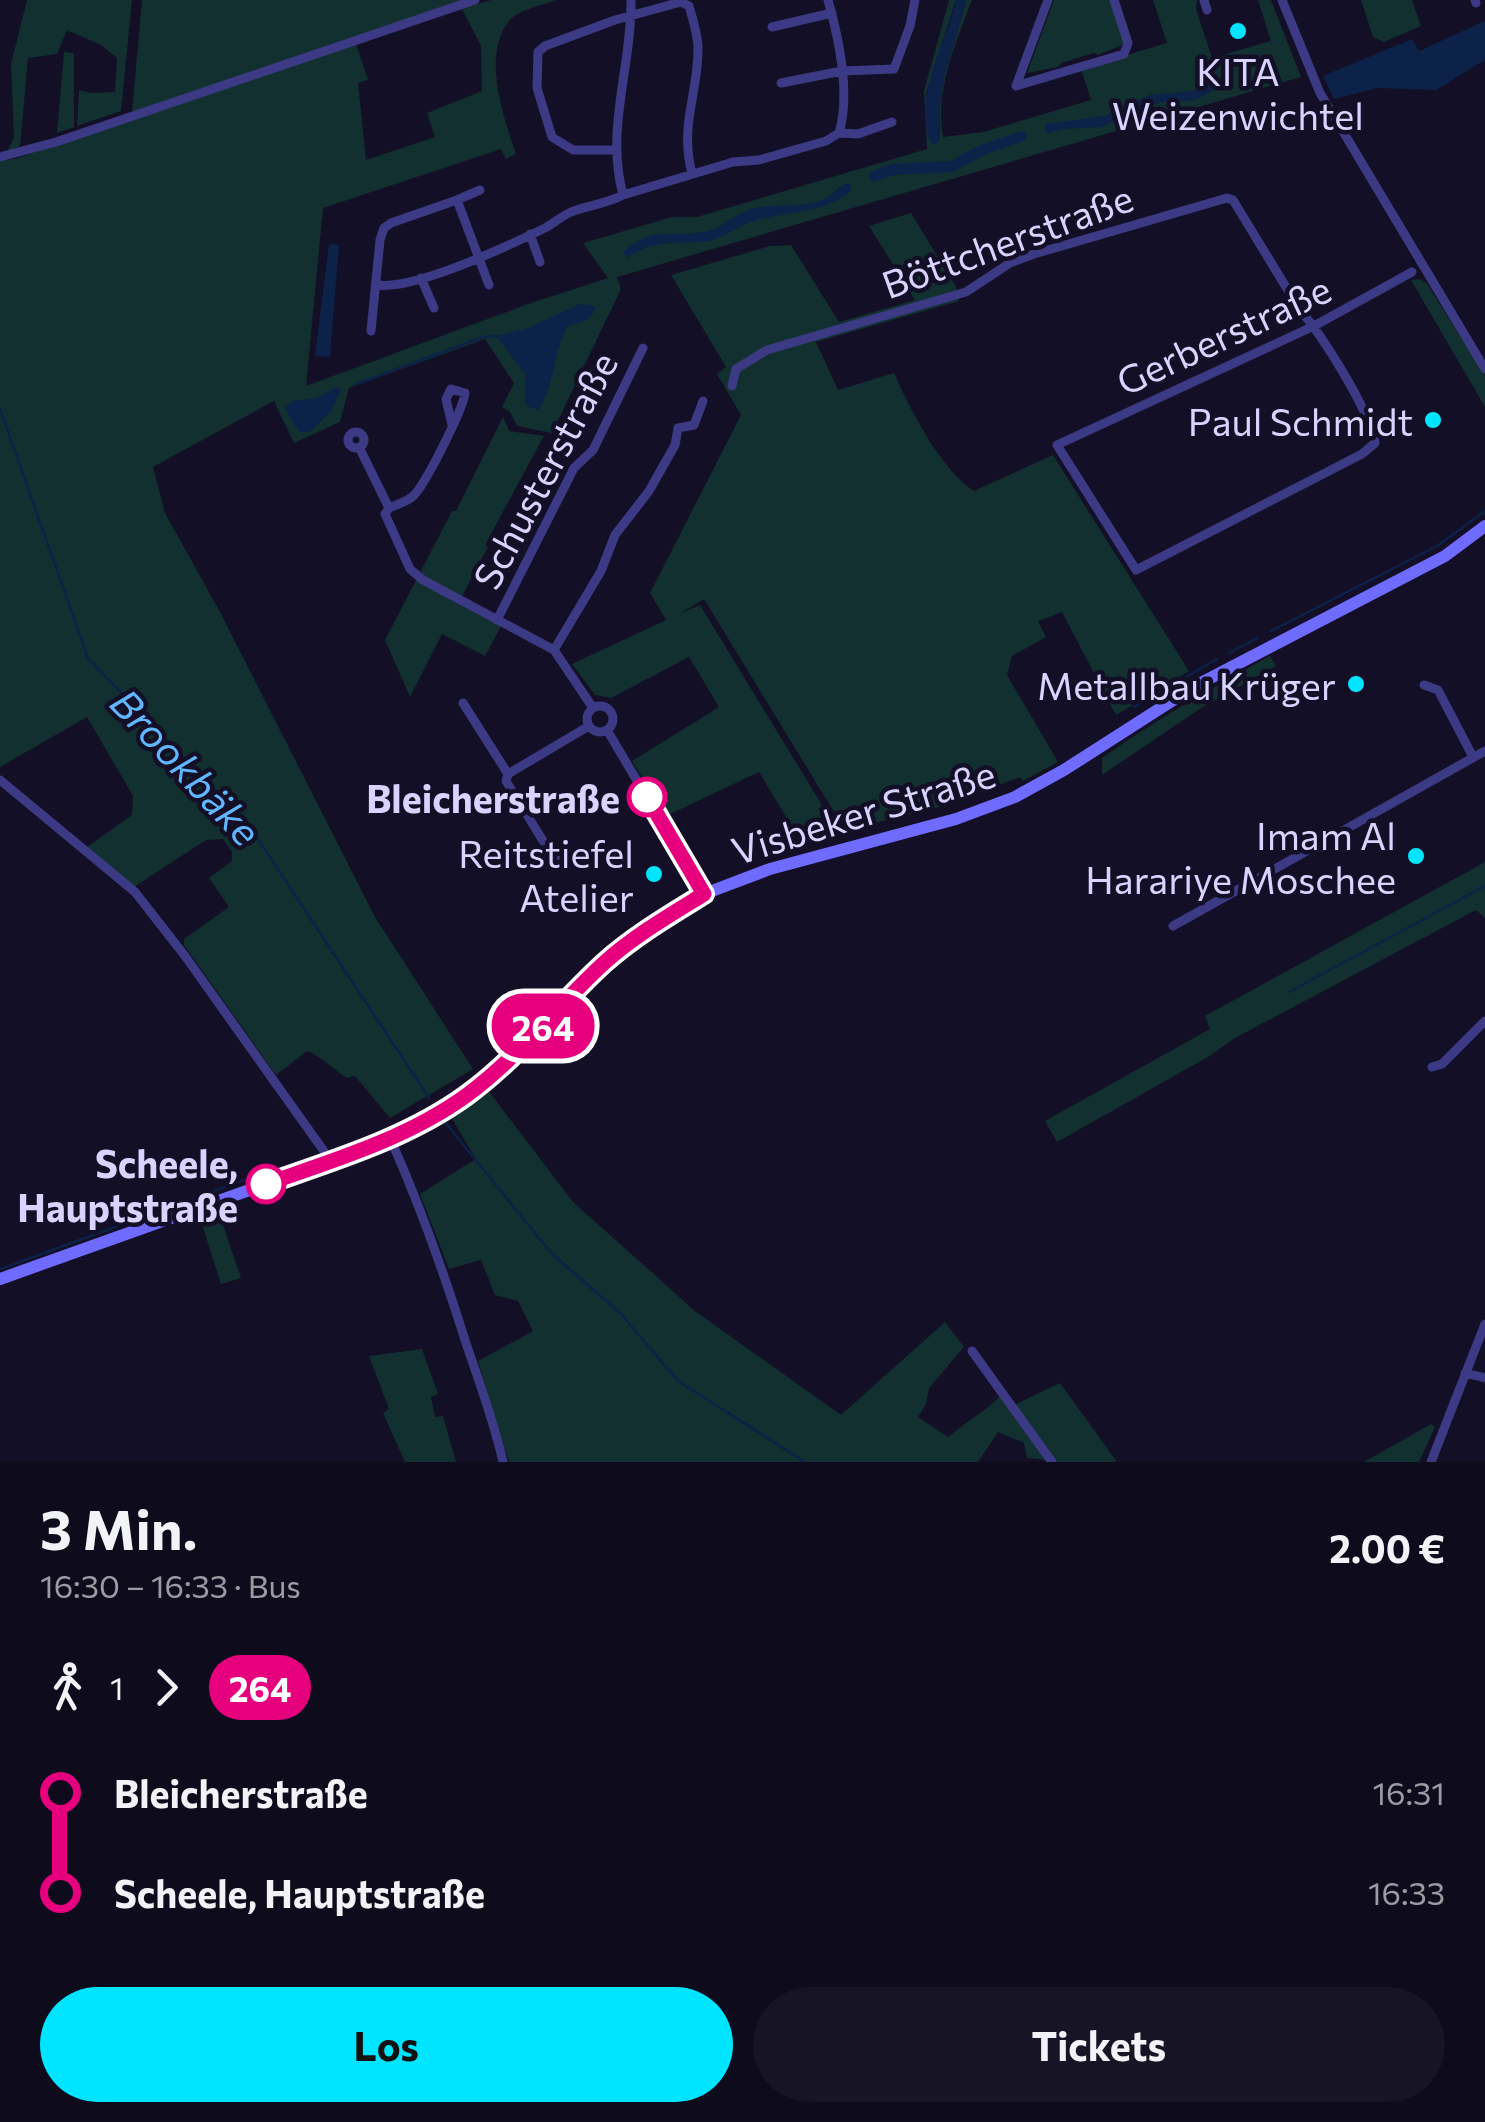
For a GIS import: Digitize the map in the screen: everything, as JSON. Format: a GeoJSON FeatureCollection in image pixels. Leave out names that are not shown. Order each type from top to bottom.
{"type":"FeatureCollection","features":[{"type":"Feature","properties":{"kind":"main road","name":"Visbeker Straße"},"geometry":{"type":"LineString","coordinates":[[0,1279],[390,1138],[447,1108],[481,1084],[608,960],[704,894],[792,862],[956,819],[1015,797],[1064,770],[1164,703],[1445,556],[1485,526]]}},
{"type":"Feature","properties":{"kind":"street"},"geometry":{"type":"LineString","coordinates":[[0,157],[56,142],[474,0]]}},
{"type":"Feature","properties":{"kind":"street"},"geometry":{"type":"LineString","coordinates":[[622,194],[614,150],[631,0]]}},
{"type":"Feature","properties":{"kind":"street"},"geometry":{"type":"LineString","coordinates":[[828,0],[842,71],[839,133]]}},
{"type":"Feature","properties":{"kind":"street"},"geometry":{"type":"LineString","coordinates":[[782,83],[842,71],[894,69],[914,4],[904,0]]}},
{"type":"Feature","properties":{"kind":"street"},"geometry":{"type":"LineString","coordinates":[[1048,0],[1016,86],[1124,54],[1128,43],[1114,0]]}},
{"type":"Feature","properties":{"kind":"street"},"geometry":{"type":"LineString","coordinates":[[1282,0],[1320,93],[1485,369]]}},
{"type":"Feature","properties":{"kind":"street"},"geometry":{"type":"LineString","coordinates":[[614,150],[568,149],[552,137],[537,88],[537,55],[545,46],[681,2],[689,6],[698,42],[686,134],[692,174]]}},
{"type":"Feature","properties":{"kind":"street"},"geometry":{"type":"LineString","coordinates":[[772,27],[832,13]]}},
{"type":"Feature","properties":{"kind":"street"},"geometry":{"type":"LineString","coordinates":[[377,285],[392,287],[421,278],[530,234],[568,213],[622,194],[733,162],[759,160],[839,133],[858,134],[892,122]]}},
{"type":"Feature","properties":{"kind":"street"},"geometry":{"type":"LineString","coordinates":[[371,332],[384,228],[480,190]]}},
{"type":"Feature","properties":{"kind":"street","name":"Böttcherstraße"},"geometry":{"type":"LineString","coordinates":[[732,386],[736,369],[768,350],[966,292],[1010,263],[1034,254],[1227,198],[1233,200],[1300,310],[1314,326]]}},
{"type":"Feature","properties":{"kind":"street"},"geometry":{"type":"LineString","coordinates":[[457,200],[489,284]]}},
{"type":"Feature","properties":{"kind":"street"},"geometry":{"type":"LineString","coordinates":[[530,234],[540,262]]}},
{"type":"Feature","properties":{"kind":"street","name":"Gerberstraße"},"geometry":{"type":"LineString","coordinates":[[1314,326],[1361,408],[1376,443],[1362,454],[1136,570],[1057,446],[1314,326],[1412,272]]}},
{"type":"Feature","properties":{"kind":"street"},"geometry":{"type":"LineString","coordinates":[[421,278],[434,308]]}},
{"type":"Feature","properties":{"kind":"street","name":"Schusterstraße"},"geometry":{"type":"LineString","coordinates":[[497,620],[574,468],[593,450],[643,348]]}},
{"type":"Feature","properties":{"kind":"street"},"geometry":{"type":"LineString","coordinates":[[554,650],[600,571],[614,535],[649,491],[674,445],[678,428],[694,425],[704,401]]}},
{"type":"Feature","properties":{"kind":"street"},"geometry":{"type":"LineString","coordinates":[[452,426],[416,494],[385,514],[410,569],[423,580],[554,650],[593,708]]}},
{"type":"Feature","properties":{"kind":"street"},"geometry":{"type":"LineString","coordinates":[[359,447],[389,508]]}},
{"type":"Feature","properties":{"kind":"street"},"geometry":{"type":"LineString","coordinates":[[1424,685],[1438,690],[1473,757]]}},
{"type":"Feature","properties":{"kind":"street"},"geometry":{"type":"LineString","coordinates":[[463,703],[508,774]]}},
{"type":"Feature","properties":{"kind":"street"},"geometry":{"type":"LineString","coordinates":[[605,707],[611,712],[612,724],[607,730],[595,731],[589,726],[587,718],[593,708],[605,707]]}},
{"type":"Feature","properties":{"kind":"street"},"geometry":{"type":"LineString","coordinates":[[561,859],[550,852],[506,781],[508,774],[589,726]]}},
{"type":"Feature","properties":{"kind":"street"},"geometry":{"type":"LineString","coordinates":[[607,730],[704,894]]}},
{"type":"Feature","properties":{"kind":"street"},"geometry":{"type":"LineString","coordinates":[[1173,926],[1485,750]]}},
{"type":"Feature","properties":{"kind":"street"},"geometry":{"type":"LineString","coordinates":[[0,780],[135,892],[186,956],[331,1161]]}},
{"type":"Feature","properties":{"kind":"street"},"geometry":{"type":"LineString","coordinates":[[1432,1067],[1442,1064],[1485,1020]]}},
{"type":"Feature","properties":{"kind":"street"},"geometry":{"type":"LineString","coordinates":[[390,1138],[444,1276],[503,1462]]}},
{"type":"Feature","properties":{"kind":"street"},"geometry":{"type":"LineString","coordinates":[[1431,1462],[1485,1324]]}},
{"type":"Feature","properties":{"kind":"street"},"geometry":{"type":"LineString","coordinates":[[972,1351],[1052,1462]]}},
{"type":"Feature","properties":{"kind":"street"},"geometry":{"type":"LineString","coordinates":[[1465,1374],[1485,1378]]}},
{"type":"Feature","properties":{"kind":"green space"},"geometry":{"type":"Polygon","coordinates":[[[27,0],[132,0],[121,111],[77,126],[79,90],[115,92],[117,58],[101,45],[67,30],[57,54],[28,58],[20,146],[7,152],[14,137],[11,64],[27,0]]]}},
{"type":"Feature","properties":{"kind":"green space"},"geometry":{"type":"Polygon","coordinates":[[[142,0],[462,0],[132,112],[142,0]]]}},
{"type":"Feature","properties":{"kind":"green space"},"geometry":{"type":"Polygon","coordinates":[[[491,0],[556,0],[512,18],[497,47],[497,84],[516,154],[506,159],[501,149],[323,208],[306,386],[608,278],[583,243],[672,217],[697,217],[927,149],[924,91],[949,0],[956,0],[926,94],[940,139],[943,83],[966,0],[972,0],[944,84],[943,137],[983,132],[1091,100],[1081,69],[1167,43],[1153,0],[1197,0],[1196,9],[1212,58],[1271,41],[1258,0],[1271,0],[1301,77],[617,277],[621,289],[552,433],[517,426],[510,412],[502,407],[514,383],[485,339],[349,388],[340,422],[294,443],[274,401],[153,467],[165,513],[220,612],[375,917],[473,1069],[390,1118],[355,1076],[347,1078],[307,1051],[276,1075],[184,945],[184,939],[229,907],[209,878],[232,861],[232,852],[223,839],[206,840],[134,887],[87,847],[132,815],[133,796],[87,717],[0,767],[0,161],[356,44],[368,80],[358,83],[366,160],[435,137],[427,113],[482,91],[481,46],[462,9],[491,0]]]}},
{"type":"Feature","properties":{"kind":"green space"},"geometry":{"type":"Polygon","coordinates":[[[1054,0],[1111,0],[1122,45],[1058,67],[1027,73],[1054,0]]]}},
{"type":"Feature","properties":{"kind":"green space"},"geometry":{"type":"Polygon","coordinates":[[[1361,0],[1412,0],[1421,26],[1384,42],[1373,37],[1361,0]]]}},
{"type":"Feature","properties":{"kind":"green space"},"geometry":{"type":"Polygon","coordinates":[[[64,52],[74,53],[74,127],[57,133],[64,52]]]}},
{"type":"Feature","properties":{"kind":"green space"},"geometry":{"type":"Polygon","coordinates":[[[911,213],[956,287],[959,301],[816,342],[838,390],[894,373],[938,454],[974,491],[1053,455],[1189,671],[1116,715],[1062,612],[1038,621],[1046,637],[1012,656],[1007,675],[1058,762],[1023,781],[1020,777],[930,810],[845,830],[704,599],[679,614],[700,605],[839,833],[801,842],[759,772],[666,816],[632,761],[719,707],[689,657],[611,698],[595,695],[572,664],[666,620],[650,593],[741,415],[717,374],[726,367],[671,275],[770,246],[791,245],[839,322],[915,300],[869,226],[911,213]]]}},
{"type":"Feature","properties":{"kind":"green space"},"geometry":{"type":"Polygon","coordinates":[[[1411,280],[1426,282],[1485,376],[1485,407],[1411,280]]]}},
{"type":"Feature","properties":{"kind":"green space"},"geometry":{"type":"Polygon","coordinates":[[[503,417],[509,431],[544,436],[458,604],[501,626],[485,656],[442,634],[410,697],[385,640],[503,417]]]}},
{"type":"Feature","properties":{"kind":"green space"},"geometry":{"type":"Polygon","coordinates":[[[1270,656],[1276,666],[1201,708],[1102,775],[1102,758],[1163,717],[1270,656]]]}},
{"type":"Feature","properties":{"kind":"green space"},"geometry":{"type":"Polygon","coordinates":[[[1485,862],[1485,918],[1476,910],[1235,1038],[1057,1142],[1045,1121],[1210,1029],[1205,1016],[1485,862]]]}},
{"type":"Feature","properties":{"kind":"green space"},"geometry":{"type":"Polygon","coordinates":[[[487,1089],[573,1202],[695,1311],[841,1415],[945,1322],[964,1347],[929,1388],[918,1417],[948,1437],[1001,1395],[1047,1460],[1027,1458],[1024,1443],[998,1432],[978,1462],[509,1462],[478,1361],[533,1331],[518,1301],[495,1295],[481,1260],[449,1269],[420,1194],[476,1159],[452,1119],[487,1089]]]}},
{"type":"Feature","properties":{"kind":"green space"},"geometry":{"type":"Polygon","coordinates":[[[218,1210],[241,1278],[221,1284],[199,1215],[218,1210]]]}},
{"type":"Feature","properties":{"kind":"green space"},"geometry":{"type":"Polygon","coordinates":[[[422,1349],[438,1394],[431,1397],[435,1417],[443,1416],[456,1462],[405,1462],[383,1413],[389,1409],[369,1356],[422,1349]]]}},
{"type":"Feature","properties":{"kind":"green space"},"geometry":{"type":"Polygon","coordinates":[[[1060,1383],[1117,1462],[1055,1462],[1014,1405],[1060,1383]]]}},
{"type":"Feature","properties":{"kind":"green space"},"geometry":{"type":"Polygon","coordinates":[[[1431,1424],[1435,1427],[1419,1462],[1364,1462],[1431,1424]]]}},
{"type":"Feature","properties":{"kind":"water"},"geometry":{"type":"Polygon","coordinates":[[[956,0],[966,0],[943,83],[940,139],[931,144],[926,126],[928,89],[956,0]]]}},
{"type":"Feature","properties":{"kind":"water"},"geometry":{"type":"Polygon","coordinates":[[[1485,21],[1485,60],[1436,90],[1377,88],[1334,99],[1323,76],[1412,39],[1419,51],[1485,21]]]}},
{"type":"Feature","properties":{"kind":"water"},"geometry":{"type":"Polygon","coordinates":[[[1217,80],[1220,87],[1196,100],[1137,109],[1102,127],[1046,134],[1045,124],[1104,116],[1149,95],[1193,91],[1217,80]]]}},
{"type":"Feature","properties":{"kind":"water"},"geometry":{"type":"Polygon","coordinates":[[[1022,131],[1026,140],[984,155],[953,172],[894,175],[873,182],[869,178],[870,172],[892,164],[950,161],[980,145],[1022,131]]]}},
{"type":"Feature","properties":{"kind":"water"},"geometry":{"type":"Polygon","coordinates":[[[849,183],[852,190],[829,204],[751,222],[715,240],[656,245],[627,258],[623,252],[643,238],[709,231],[760,207],[814,203],[849,183]]]}},
{"type":"Feature","properties":{"kind":"water"},"geometry":{"type":"Polygon","coordinates":[[[329,244],[339,245],[330,357],[315,356],[329,244]]]}},
{"type":"Feature","properties":{"kind":"water"},"geometry":{"type":"Polygon","coordinates":[[[580,304],[596,306],[589,318],[567,327],[538,410],[525,405],[525,374],[496,336],[528,328],[580,304]]]}},
{"type":"Feature","properties":{"kind":"water"},"geometry":{"type":"Polygon","coordinates":[[[337,387],[341,389],[331,412],[309,432],[299,432],[285,408],[292,401],[316,398],[337,387]]]}},
{"type":"Feature","properties":{"kind":"waterway"},"geometry":{"type":"LineString","coordinates":[[354,385],[483,337],[496,336]]}},
{"type":"Feature","properties":{"kind":"waterway","name":"Brookbäke"},"geometry":{"type":"LineString","coordinates":[[0,409],[88,658],[252,830],[429,1098]]}},
{"type":"Feature","properties":{"kind":"waterway"},"geometry":{"type":"LineString","coordinates":[[1271,631],[1437,546],[1485,511]]}},
{"type":"Feature","properties":{"kind":"waterway"},"geometry":{"type":"LineString","coordinates":[[1229,653],[1258,638]]}},
{"type":"Feature","properties":{"kind":"waterway"},"geometry":{"type":"LineString","coordinates":[[1134,707],[1217,659]]}},
{"type":"Feature","properties":{"kind":"waterway"},"geometry":{"type":"LineString","coordinates":[[1289,992],[1485,886]]}},
{"type":"Feature","properties":{"kind":"waterway","name":"Brookbäke"},"geometry":{"type":"LineString","coordinates":[[444,1121],[552,1254],[620,1313],[678,1381],[805,1462]]}},
{"type":"Feature","properties":{"kind":"waterway"},"geometry":{"type":"LineString","coordinates":[[0,1269],[244,1180]]}},
{"type":"Feature","properties":{"kind":"bus line","name":"264"},"geometry":{"type":"LineString","coordinates":[[266,1184],[390,1138],[464,1097],[506,1062],[608,960],[704,894],[647,797]]}},
{"type":"Feature","properties":{"kind":"place","name":"KITA Weizenwichtel"},"geometry":{"type":"Point","coordinates":[1238,31]}},
{"type":"Feature","properties":{"kind":"place","name":"Paul Schmidt"},"geometry":{"type":"Point","coordinates":[1433,420]}},
{"type":"Feature","properties":{"kind":"place","name":"Metallbau Krüger"},"geometry":{"type":"Point","coordinates":[1356,684]}},
{"type":"Feature","properties":{"kind":"place","name":"Bleicherstraße"},"geometry":{"type":"Point","coordinates":[647,797]}},
{"type":"Feature","properties":{"kind":"place","name":"Imam Al Harariye Moschee"},"geometry":{"type":"Point","coordinates":[1416,856]}},
{"type":"Feature","properties":{"kind":"place","name":"Reitstiefel Atelier"},"geometry":{"type":"Point","coordinates":[654,874]}},
{"type":"Feature","properties":{"kind":"place","name":"Scheele, Hauptstraße"},"geometry":{"type":"Point","coordinates":[266,1184]}}]}
